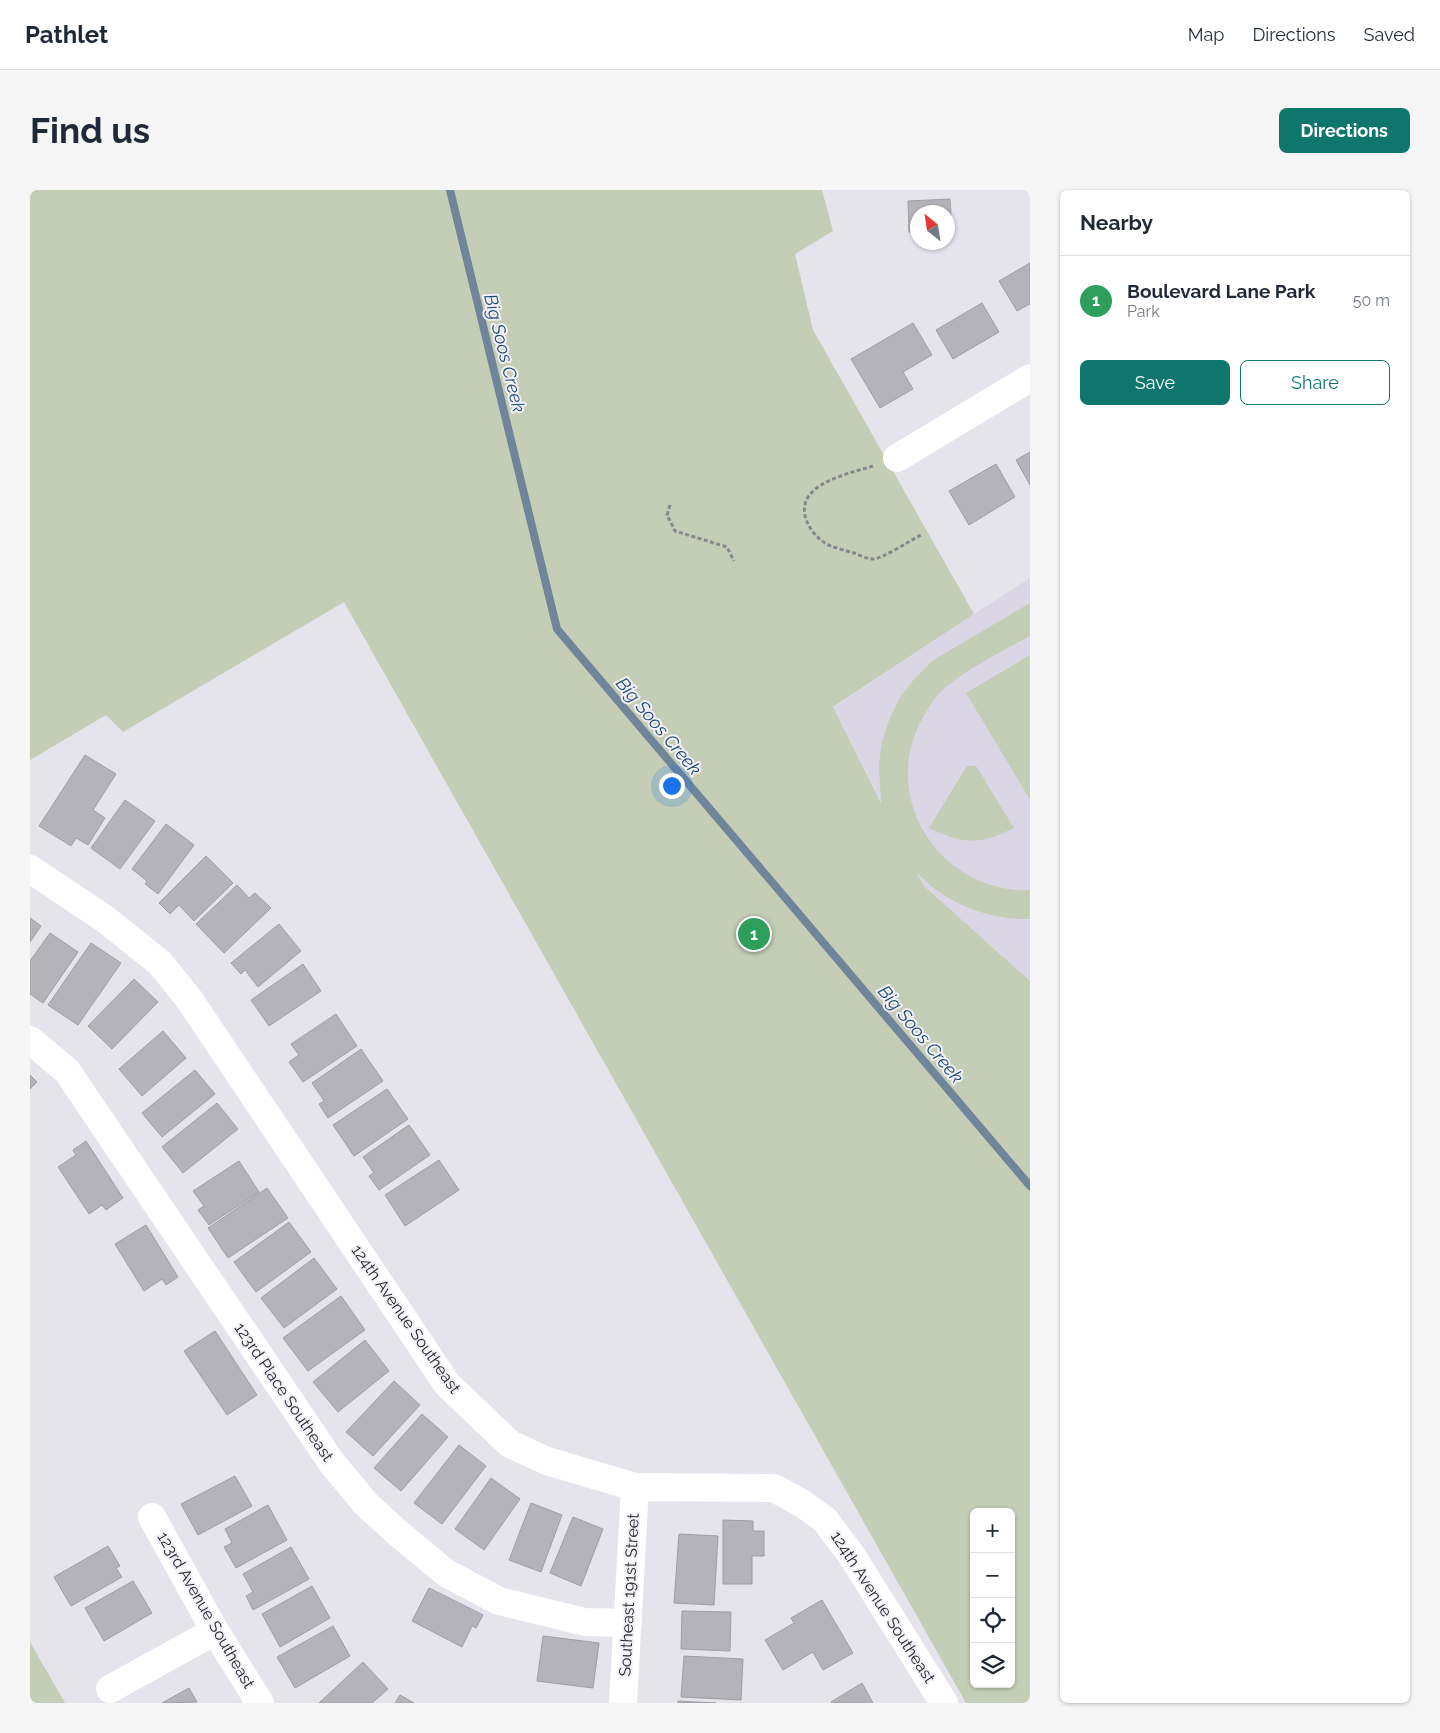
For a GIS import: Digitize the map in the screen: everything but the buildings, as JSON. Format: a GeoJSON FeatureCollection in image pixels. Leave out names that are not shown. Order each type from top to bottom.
{"type":"FeatureCollection","features":[{"type":"Feature","properties":{"kind":"street"},"geometry":{"type":"LineString","coordinates":[[898,458],[1030,378]]}},
{"type":"Feature","properties":{"kind":"street","name":"124th Avenue Southeast"},"geometry":{"type":"LineString","coordinates":[[30,869],[105,919],[160,963],[166,970],[189,999],[447,1384],[510,1444],[547,1461],[636,1487],[774,1488],[803,1504],[825,1520],[852,1556],[944,1703]]}},
{"type":"Feature","properties":{"kind":"street","name":"123rd Place Southeast"},"geometry":{"type":"LineString","coordinates":[[30,1040],[67,1071],[332,1463],[366,1504],[446,1573],[499,1601],[585,1622],[628,1624]]}},
{"type":"Feature","properties":{"kind":"street","name":"Southeast 191st Street"},"geometry":{"type":"LineString","coordinates":[[623,1703],[636,1487]]}},
{"type":"Feature","properties":{"kind":"street","name":"123rd Avenue Southeast"},"geometry":{"type":"LineString","coordinates":[[152,1517],[215,1631],[260,1703]]}},
{"type":"Feature","properties":{"kind":"street"},"geometry":{"type":"LineString","coordinates":[[110,1690],[215,1631]]}},
{"type":"Feature","properties":{"kind":"path"},"geometry":{"type":"LineString","coordinates":[[898,458],[834,479],[822,486],[809,496],[805,505],[804,516],[816,536],[826,544],[872,559],[880,557],[921,535]]}},
{"type":"Feature","properties":{"kind":"path"},"geometry":{"type":"LineString","coordinates":[[670,505],[667,515],[675,531],[727,547],[734,562]]}},
{"type":"Feature","properties":{"kind":"shaded area"},"geometry":{"type":"Polygon","coordinates":[[[1030,578],[1030,981],[924,886],[833,708],[1030,578]]]}},
{"type":"Feature","properties":{"kind":"green space"},"geometry":{"type":"Polygon","coordinates":[[[30,190],[822,190],[833,231],[795,254],[813,330],[974,614],[833,707],[881,803],[879,765],[882,741],[900,697],[932,661],[1030,603],[1030,636],[964,674],[951,683],[933,701],[922,719],[914,738],[909,758],[908,779],[912,802],[919,823],[931,843],[946,859],[965,873],[985,883],[1007,889],[1030,890],[1030,919],[1006,918],[994,916],[959,904],[935,889],[917,873],[924,886],[1030,981],[1030,1703],[966,1703],[344,602],[123,732],[106,715],[30,760],[30,190]]]}},
{"type":"Feature","properties":{"kind":"green space"},"geometry":{"type":"Polygon","coordinates":[[[1030,655],[1030,800],[966,693],[1030,655]]]}},
{"type":"Feature","properties":{"kind":"green space"},"geometry":{"type":"Polygon","coordinates":[[[967,766],[976,766],[1014,828],[990,838],[971,841],[952,837],[929,828],[967,766]]]}},
{"type":"Feature","properties":{"kind":"green space"},"geometry":{"type":"Polygon","coordinates":[[[30,1642],[65,1703],[30,1703],[30,1642]]]}},
{"type":"Feature","properties":{"kind":"waterway","name":"Big Soos Creek"},"geometry":{"type":"LineString","coordinates":[[450,190],[557,629],[1030,1186]]}},
{"type":"Feature","properties":{"kind":"place","name":"Boulevard Lane Park"},"geometry":{"type":"Point","coordinates":[754,934]}}]}
